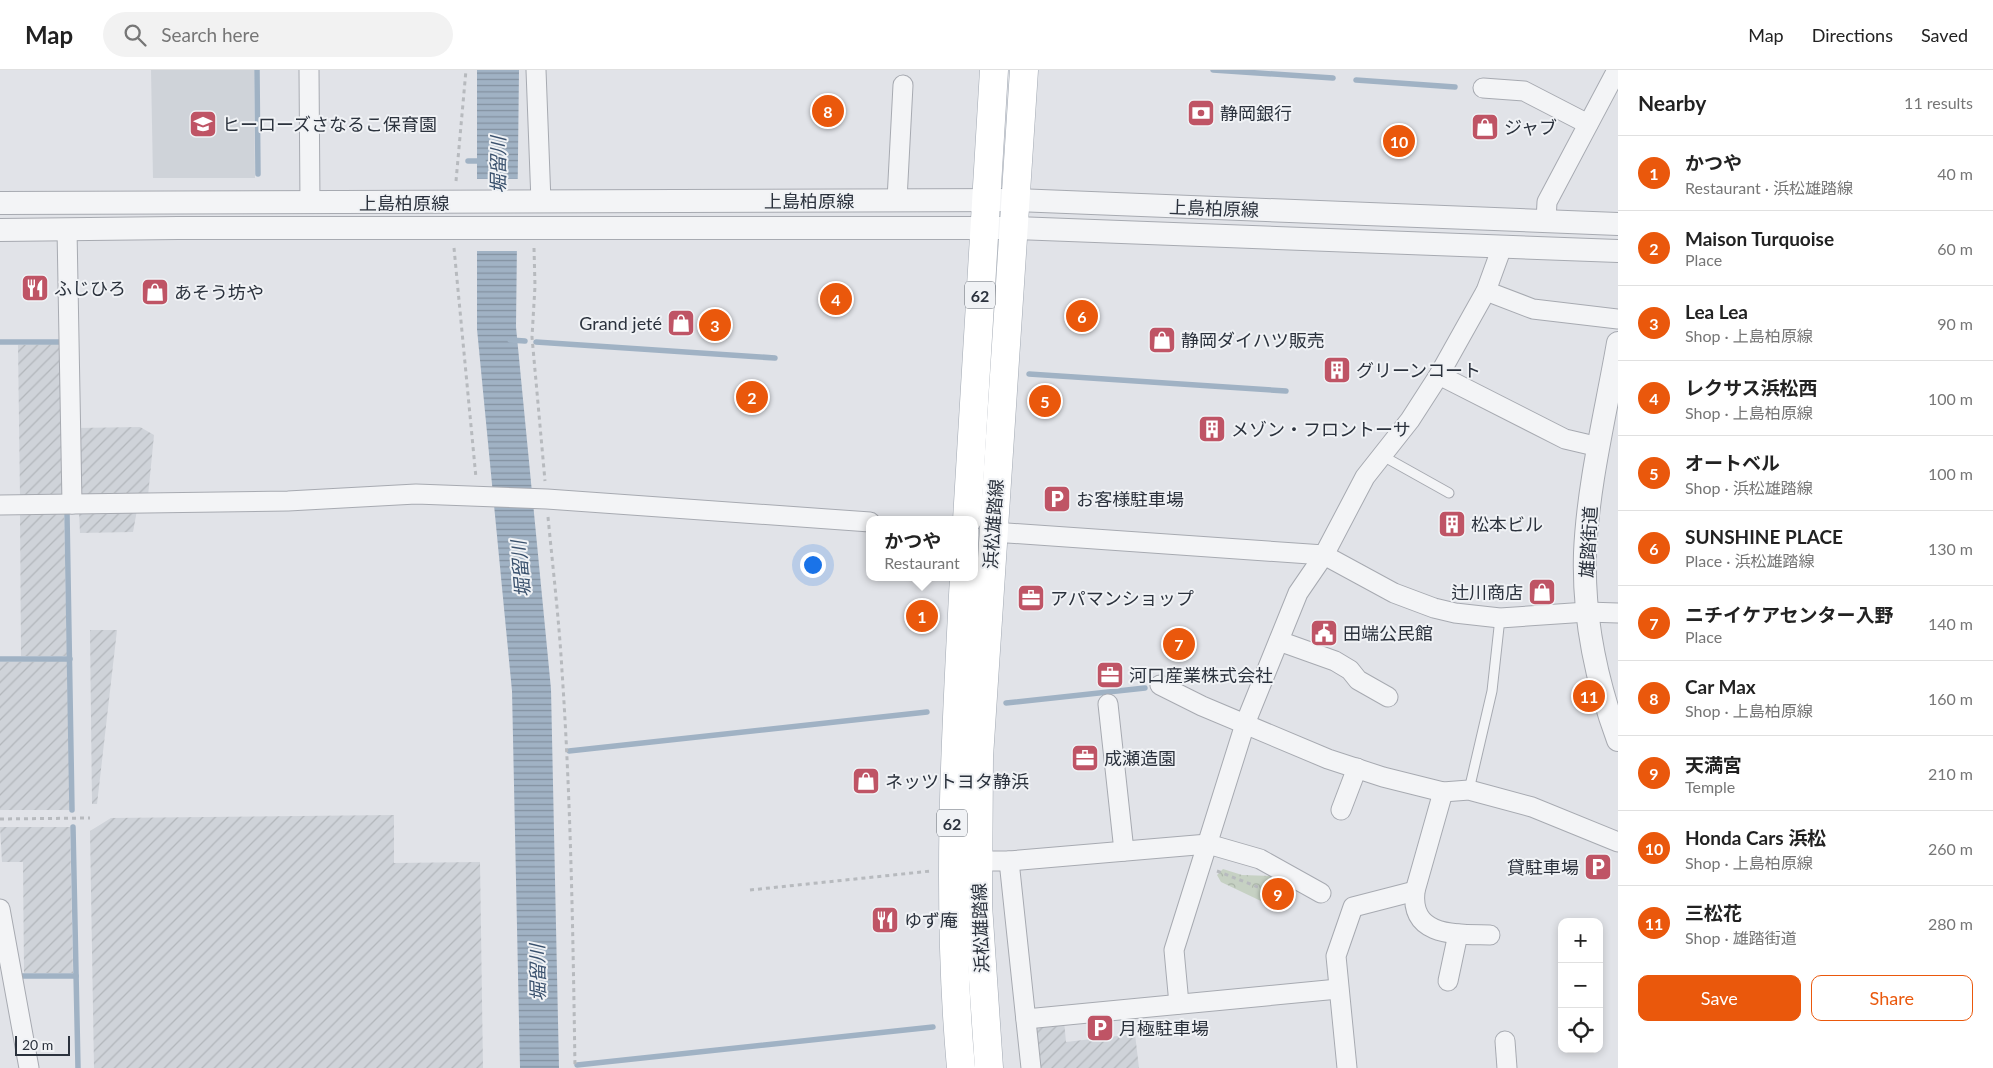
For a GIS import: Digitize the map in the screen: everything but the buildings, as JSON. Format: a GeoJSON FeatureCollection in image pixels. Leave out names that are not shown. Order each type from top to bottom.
{"type":"FeatureCollection","features":[{"type":"Feature","properties":{"kind":"main road","name":"浜松雄踏線"},"geometry":{"type":"LineString","coordinates":[[968,516],[994,70]]}},
{"type":"Feature","properties":{"kind":"main road","name":"浜松雄踏線"},"geometry":{"type":"LineString","coordinates":[[989,1068],[981,954],[978,861],[980,722],[1024,70]]}},
{"type":"Feature","properties":{"kind":"main road","name":"浜松雄踏線"},"geometry":{"type":"LineString","coordinates":[[961,1068],[954,966],[952,870],[953,786],[964,581]]}},
{"type":"Feature","properties":{"kind":"street"},"geometry":{"type":"LineString","coordinates":[[309,70],[310,203]]}},
{"type":"Feature","properties":{"kind":"street"},"geometry":{"type":"LineString","coordinates":[[535,202],[536,70]]}},
{"type":"Feature","properties":{"kind":"street"},"geometry":{"type":"LineString","coordinates":[[1546,222],[1547,202],[1617,70]]}},
{"type":"Feature","properties":{"kind":"street"},"geometry":{"type":"LineString","coordinates":[[897,200],[902,85]]}},
{"type":"Feature","properties":{"kind":"street"},"geometry":{"type":"LineString","coordinates":[[1483,88],[1524,91],[1588,124]]}},
{"type":"Feature","properties":{"kind":"street","name":"上島柏原線"},"geometry":{"type":"LineString","coordinates":[[0,203],[310,203],[460,194],[535,202],[1016,200],[1618,224]]}},
{"type":"Feature","properties":{"kind":"street","name":"上島柏原線"},"geometry":{"type":"LineString","coordinates":[[0,230],[67,229],[459,236],[532,227],[1014,228],[1618,250]]}},
{"type":"Feature","properties":{"kind":"street"},"geometry":{"type":"LineString","coordinates":[[67,229],[72,504]]}},
{"type":"Feature","properties":{"kind":"street"},"geometry":{"type":"LineString","coordinates":[[1179,1004],[1174,950],[1245,724],[1298,593],[1324,555],[1365,477],[1410,420],[1439,375],[1486,291],[1502,247]]}},
{"type":"Feature","properties":{"kind":"street"},"geometry":{"type":"LineString","coordinates":[[1486,291],[1533,309],[1618,319]]}},
{"type":"Feature","properties":{"kind":"street","name":"雄踏街道"},"geometry":{"type":"LineString","coordinates":[[1618,343],[1612,411],[1599,448],[1586,531],[1587,612],[1596,666],[1618,740]]}},
{"type":"Feature","properties":{"kind":"street"},"geometry":{"type":"LineString","coordinates":[[1439,375],[1565,439],[1599,448]]}},
{"type":"Feature","properties":{"kind":"street"},"geometry":{"type":"LineString","coordinates":[[0,505],[288,501],[416,494],[545,499],[866,522]]}},
{"type":"Feature","properties":{"kind":"street"},"geometry":{"type":"LineString","coordinates":[[993,532],[1324,555],[1394,594],[1414,602],[1455,613],[1500,618],[1587,612],[1618,613]]}},
{"type":"Feature","properties":{"kind":"street"},"geometry":{"type":"LineString","coordinates":[[1279,641],[1335,660],[1350,670],[1358,680],[1388,696]]}},
{"type":"Feature","properties":{"kind":"street"},"geometry":{"type":"LineString","coordinates":[[1160,685],[1245,724],[1357,768],[1443,792],[1457,789],[1469,790],[1532,808],[1618,842]]}},
{"type":"Feature","properties":{"kind":"street"},"geometry":{"type":"LineString","coordinates":[[1108,704],[1124,852]]}},
{"type":"Feature","properties":{"kind":"street"},"geometry":{"type":"LineString","coordinates":[[1342,810],[1357,768]]}},
{"type":"Feature","properties":{"kind":"street"},"geometry":{"type":"LineString","coordinates":[[1443,792],[1415,891],[1414,904],[1418,916],[1426,925],[1458,934],[1490,935]]}},
{"type":"Feature","properties":{"kind":"street"},"geometry":{"type":"LineString","coordinates":[[978,861],[1009,861],[1208,844],[1260,859],[1321,893]]}},
{"type":"Feature","properties":{"kind":"street"},"geometry":{"type":"LineString","coordinates":[[1009,861],[1031,1068]]}},
{"type":"Feature","properties":{"kind":"street"},"geometry":{"type":"LineString","coordinates":[[1346,1068],[1336,956],[1353,907],[1415,891]]}},
{"type":"Feature","properties":{"kind":"street"},"geometry":{"type":"LineString","coordinates":[[0,909],[29,1068]]}},
{"type":"Feature","properties":{"kind":"street"},"geometry":{"type":"LineString","coordinates":[[1448,981],[1458,934]]}},
{"type":"Feature","properties":{"kind":"street"},"geometry":{"type":"LineString","coordinates":[[1026,1019],[1338,989]]}},
{"type":"Feature","properties":{"kind":"street"},"geometry":{"type":"LineString","coordinates":[[1505,1041],[1507,1068]]}},
{"type":"Feature","properties":{"kind":"lane"},"geometry":{"type":"LineString","coordinates":[[1381,455],[1449,493]]}},
{"type":"Feature","properties":{"kind":"lane"},"geometry":{"type":"LineString","coordinates":[[1469,790],[1492,691],[1500,618]]}},
{"type":"Feature","properties":{"kind":"path"},"geometry":{"type":"LineString","coordinates":[[460,194],[466,70]]}},
{"type":"Feature","properties":{"kind":"path"},"geometry":{"type":"LineString","coordinates":[[532,227],[535,286],[532,337],[545,499],[562,669],[567,752],[575,999],[575,1068]]}},
{"type":"Feature","properties":{"kind":"path"},"geometry":{"type":"LineString","coordinates":[[459,236],[480,496]]}},
{"type":"Feature","properties":{"kind":"path"},"geometry":{"type":"LineString","coordinates":[[0,819],[90,818]]}},
{"type":"Feature","properties":{"kind":"path"},"geometry":{"type":"LineString","coordinates":[[1202,865],[1263,889]]}},
{"type":"Feature","properties":{"kind":"path"},"geometry":{"type":"LineString","coordinates":[[750,890],[952,870]]}},
{"type":"Feature","properties":{"kind":"shaded area","name":"ヒーローズさなるこ保育園"},"geometry":{"type":"Polygon","coordinates":[[[151,70],[254,70],[255,178],[153,178],[151,70]]]}},
{"type":"Feature","properties":{"kind":"shaded area"},"geometry":{"type":"Polygon","coordinates":[[[60,344],[63,497],[20,498],[18,345],[60,344]]]}},
{"type":"Feature","properties":{"kind":"shaded area"},"geometry":{"type":"Polygon","coordinates":[[[140,427],[154,435],[148,496],[78,497],[76,428],[140,427]]]}},
{"type":"Feature","properties":{"kind":"shaded area"},"geometry":{"type":"Polygon","coordinates":[[[137,510],[133,532],[80,533],[79,511],[137,510]]]}},
{"type":"Feature","properties":{"kind":"shaded area"},"geometry":{"type":"Polygon","coordinates":[[[64,511],[67,656],[21,656],[20,512],[64,511]]]}},
{"type":"Feature","properties":{"kind":"shaded area"},"geometry":{"type":"Polygon","coordinates":[[[90,630],[117,630],[97,804],[92,804],[90,630]]]}},
{"type":"Feature","properties":{"kind":"shaded area"},"geometry":{"type":"Polygon","coordinates":[[[67,661],[70,810],[0,810],[0,662],[67,661]]]}},
{"type":"Feature","properties":{"kind":"shaded area"},"geometry":{"type":"Polygon","coordinates":[[[394,815],[394,863],[480,862],[483,1068],[94,1068],[90,831],[111,818],[394,815]]]}},
{"type":"Feature","properties":{"kind":"shaded area"},"geometry":{"type":"Polygon","coordinates":[[[0,827],[70,827],[73,973],[24,973],[23,862],[2,862],[0,827]]]}},
{"type":"Feature","properties":{"kind":"shaded area"},"geometry":{"type":"Polygon","coordinates":[[[1064,1021],[1066,1042],[1135,1034],[1139,1068],[1035,1068],[1031,1030],[1036,1024],[1064,1021]]]}},
{"type":"Feature","properties":{"kind":"green space"},"geometry":{"type":"Polygon","coordinates":[[[1223,869],[1242,875],[1271,876],[1294,886],[1291,904],[1288,909],[1280,910],[1221,882],[1217,875],[1223,869]]]}},
{"type":"Feature","properties":{"kind":"water","name":"堀留川"},"geometry":{"type":"Polygon","coordinates":[[[477,70],[519,70],[516,327],[551,689],[559,1068],[520,1068],[512,691],[477,329],[477,70]]]}},
{"type":"Feature","properties":{"kind":"pier"},"geometry":{"type":"Polygon","coordinates":[[[474,179],[520,179],[518,251],[474,251],[474,179]]]}},
{"type":"Feature","properties":{"kind":"waterway"},"geometry":{"type":"LineString","coordinates":[[257,70],[258,174]]}},
{"type":"Feature","properties":{"kind":"waterway"},"geometry":{"type":"LineString","coordinates":[[1213,70],[1333,78]]}},
{"type":"Feature","properties":{"kind":"waterway"},"geometry":{"type":"LineString","coordinates":[[1356,80],[1455,87]]}},
{"type":"Feature","properties":{"kind":"waterway","name":"堀留川"},"geometry":{"type":"LineString","coordinates":[[468,161],[483,161]]}},
{"type":"Feature","properties":{"kind":"waterway"},"geometry":{"type":"LineString","coordinates":[[510,340],[525,341]]}},
{"type":"Feature","properties":{"kind":"waterway"},"geometry":{"type":"LineString","coordinates":[[0,342],[63,342]]}},
{"type":"Feature","properties":{"kind":"waterway"},"geometry":{"type":"LineString","coordinates":[[536,342],[775,358]]}},
{"type":"Feature","properties":{"kind":"waterway"},"geometry":{"type":"LineString","coordinates":[[1029,374],[1286,391]]}},
{"type":"Feature","properties":{"kind":"waterway"},"geometry":{"type":"LineString","coordinates":[[67,514],[72,810]]}},
{"type":"Feature","properties":{"kind":"waterway"},"geometry":{"type":"LineString","coordinates":[[0,659],[70,659]]}},
{"type":"Feature","properties":{"kind":"waterway"},"geometry":{"type":"LineString","coordinates":[[1006,703],[1145,688]]}},
{"type":"Feature","properties":{"kind":"waterway"},"geometry":{"type":"LineString","coordinates":[[569,751],[927,712]]}},
{"type":"Feature","properties":{"kind":"waterway"},"geometry":{"type":"LineString","coordinates":[[73,827],[78,1068]]}},
{"type":"Feature","properties":{"kind":"waterway"},"geometry":{"type":"LineString","coordinates":[[19,976],[76,976]]}},
{"type":"Feature","properties":{"kind":"waterway"},"geometry":{"type":"LineString","coordinates":[[577,1065],[933,1027]]}},
{"type":"Feature","properties":{"kind":"place","name":"Car Max"},"geometry":{"type":"Point","coordinates":[828,111]}},
{"type":"Feature","properties":{"kind":"place","name":"静岡銀行"},"geometry":{"type":"Point","coordinates":[1201,113]}},
{"type":"Feature","properties":{"kind":"place","name":"ヒーローズさなるこ保育園"},"geometry":{"type":"Point","coordinates":[203,124]}},
{"type":"Feature","properties":{"kind":"place","name":"ジャブ"},"geometry":{"type":"Point","coordinates":[1485,127]}},
{"type":"Feature","properties":{"kind":"place","name":"Honda Cars 浜松"},"geometry":{"type":"Point","coordinates":[1399,141]}},
{"type":"Feature","properties":{"kind":"place","name":"ふじひろ"},"geometry":{"type":"Point","coordinates":[35,288]}},
{"type":"Feature","properties":{"kind":"place","name":"あそう坊や"},"geometry":{"type":"Point","coordinates":[155,292]}},
{"type":"Feature","properties":{"kind":"place","name":"レクサス浜松西"},"geometry":{"type":"Point","coordinates":[836,299]}},
{"type":"Feature","properties":{"kind":"place","name":"SUNSHINE PLACE"},"geometry":{"type":"Point","coordinates":[1082,316]}},
{"type":"Feature","properties":{"kind":"place","name":"Grand jeté"},"geometry":{"type":"Point","coordinates":[681,323]}},
{"type":"Feature","properties":{"kind":"place","name":"Lea Lea"},"geometry":{"type":"Point","coordinates":[715,325]}},
{"type":"Feature","properties":{"kind":"place","name":"静岡ダイハツ販売"},"geometry":{"type":"Point","coordinates":[1162,340]}},
{"type":"Feature","properties":{"kind":"place","name":"グリーンコート"},"geometry":{"type":"Point","coordinates":[1337,370]}},
{"type":"Feature","properties":{"kind":"place","name":"Maison Turquoise"},"geometry":{"type":"Point","coordinates":[752,397]}},
{"type":"Feature","properties":{"kind":"place","name":"オートベル"},"geometry":{"type":"Point","coordinates":[1045,401]}},
{"type":"Feature","properties":{"kind":"place","name":"メゾン・フロントーサ"},"geometry":{"type":"Point","coordinates":[1212,429]}},
{"type":"Feature","properties":{"kind":"place","name":"お客様駐車場"},"geometry":{"type":"Point","coordinates":[1057,499]}},
{"type":"Feature","properties":{"kind":"place","name":"松本ビル"},"geometry":{"type":"Point","coordinates":[1452,524]}},
{"type":"Feature","properties":{"kind":"place","name":"辻川商店"},"geometry":{"type":"Point","coordinates":[1542,592]}},
{"type":"Feature","properties":{"kind":"place","name":"アパマンショップ"},"geometry":{"type":"Point","coordinates":[1031,598]}},
{"type":"Feature","properties":{"kind":"place","name":"かつや"},"geometry":{"type":"Point","coordinates":[922,616]}},
{"type":"Feature","properties":{"kind":"place","name":"田端公民館"},"geometry":{"type":"Point","coordinates":[1324,633]}},
{"type":"Feature","properties":{"kind":"place","name":"ニチイケアセンター入野"},"geometry":{"type":"Point","coordinates":[1179,644]}},
{"type":"Feature","properties":{"kind":"place","name":"河口産業株式会社"},"geometry":{"type":"Point","coordinates":[1110,675]}},
{"type":"Feature","properties":{"kind":"place","name":"三松花"},"geometry":{"type":"Point","coordinates":[1589,696]}},
{"type":"Feature","properties":{"kind":"place","name":"成瀬造園"},"geometry":{"type":"Point","coordinates":[1085,758]}},
{"type":"Feature","properties":{"kind":"place","name":"ネッツトヨタ静浜"},"geometry":{"type":"Point","coordinates":[866,781]}},
{"type":"Feature","properties":{"kind":"place","name":"貸駐車場"},"geometry":{"type":"Point","coordinates":[1598,867]}},
{"type":"Feature","properties":{"kind":"place","name":"天満宮"},"geometry":{"type":"Point","coordinates":[1278,894]}},
{"type":"Feature","properties":{"kind":"place","name":"ゆず庵"},"geometry":{"type":"Point","coordinates":[885,920]}},
{"type":"Feature","properties":{"kind":"place","name":"月極駐車場"},"geometry":{"type":"Point","coordinates":[1100,1028]}}]}
